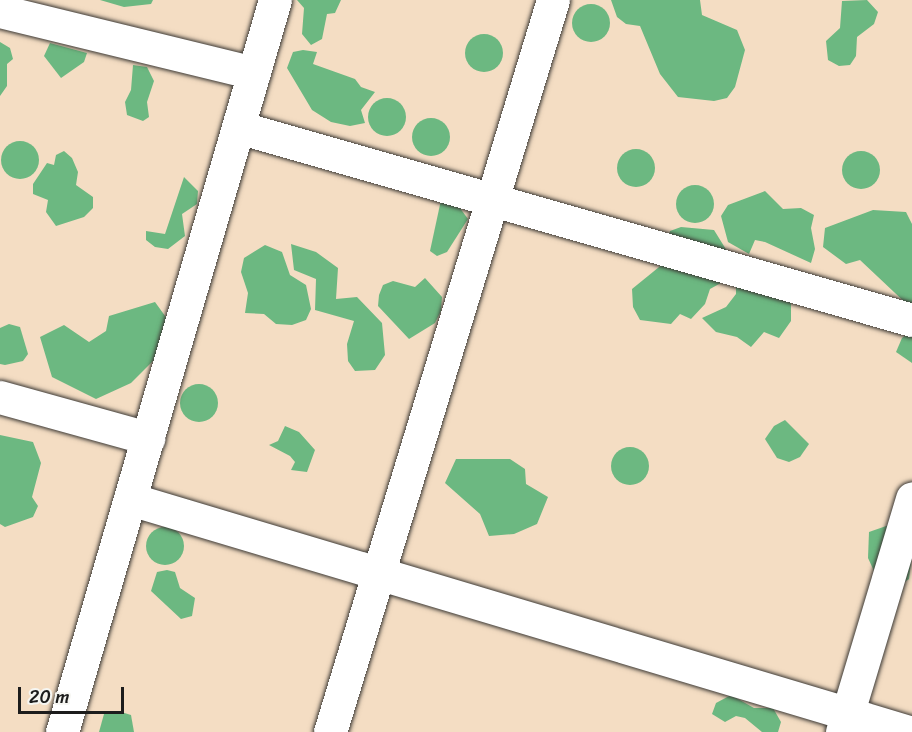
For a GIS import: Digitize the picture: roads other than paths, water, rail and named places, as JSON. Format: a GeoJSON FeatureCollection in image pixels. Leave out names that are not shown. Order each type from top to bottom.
{"type":"FeatureCollection","features":[{"type":"Feature","properties":{"kind":"street"},"geometry":{"type":"LineString","coordinates":[[62,732],[275,0]]}},
{"type":"Feature","properties":{"kind":"street"},"geometry":{"type":"LineString","coordinates":[[330,732],[553,0]]}},
{"type":"Feature","properties":{"kind":"street"},"geometry":{"type":"LineString","coordinates":[[0,11],[254,73]]}},
{"type":"Feature","properties":{"kind":"street"},"geometry":{"type":"LineString","coordinates":[[238,127],[912,320]]}},
{"type":"Feature","properties":{"kind":"street"},"geometry":{"type":"LineString","coordinates":[[0,397],[148,438]]}},
{"type":"Feature","properties":{"kind":"street"},"geometry":{"type":"LineString","coordinates":[[844,723],[912,498]]}},
{"type":"Feature","properties":{"kind":"street"},"geometry":{"type":"LineString","coordinates":[[130,499],[378,573],[844,723],[909,732]]}}]}
